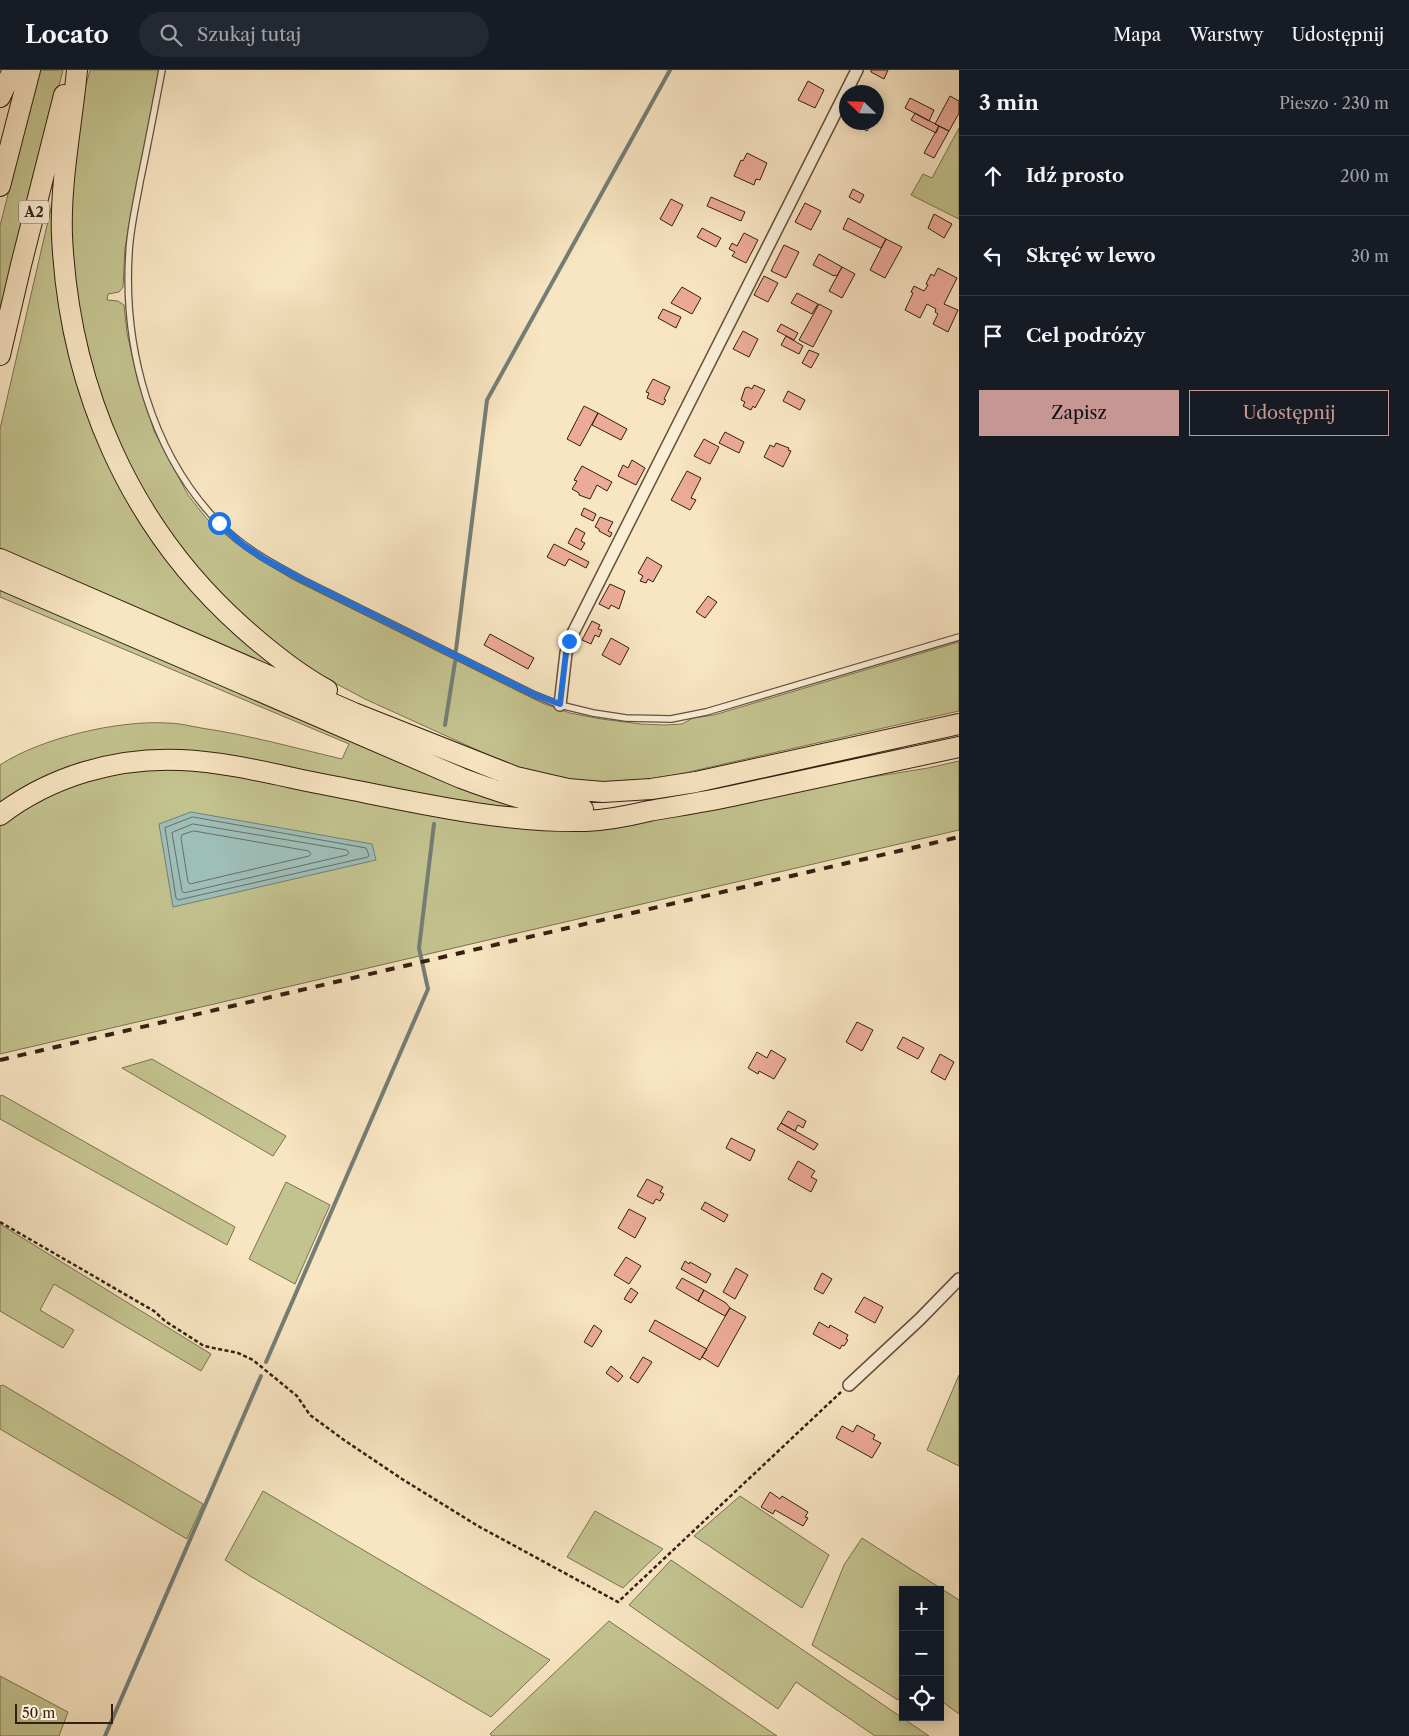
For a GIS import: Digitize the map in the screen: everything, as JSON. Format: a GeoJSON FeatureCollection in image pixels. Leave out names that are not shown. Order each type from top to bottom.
{"type":"FeatureCollection","features":[{"type":"Feature","properties":{"kind":"highway"},"geometry":{"type":"LineString","coordinates":[[0,97],[13,70]]}},
{"type":"Feature","properties":{"kind":"highway"},"geometry":{"type":"LineString","coordinates":[[0,186],[30,70]]}},
{"type":"Feature","properties":{"kind":"highway","name":"A2"},"geometry":{"type":"LineString","coordinates":[[0,355],[71,70]]}},
{"type":"Feature","properties":{"kind":"highway"},"geometry":{"type":"LineString","coordinates":[[78,70],[64,188],[62,234],[65,270],[73,331],[89,392],[127,482],[175,556],[226,613],[290,667],[320,686],[420,738]]}},
{"type":"Feature","properties":{"kind":"highway"},"geometry":{"type":"LineString","coordinates":[[0,559],[354,713],[491,768],[533,782],[568,789],[625,792],[696,782],[959,724]]}},
{"type":"Feature","properties":{"kind":"highway"},"geometry":{"type":"LineString","coordinates":[[0,579],[490,789],[518,798],[562,808],[600,811],[650,811]]}},
{"type":"Feature","properties":{"kind":"highway"},"geometry":{"type":"LineString","coordinates":[[0,815],[31,794],[86,771],[115,764],[166,760],[195,761],[235,767],[446,808],[519,819],[601,820],[699,803],[959,747]]}},
{"type":"Feature","properties":{"kind":"street"},"geometry":{"type":"LineString","coordinates":[[560,704],[569,641],[857,70]]}},
{"type":"Feature","properties":{"kind":"street"},"geometry":{"type":"LineString","coordinates":[[849,1384],[920,1319],[959,1279]]}},
{"type":"Feature","properties":{"kind":"lane"},"geometry":{"type":"LineString","coordinates":[[162,70],[133,219],[129,251],[130,330],[139,370],[162,438],[191,488],[219,523],[242,544],[266,560],[535,695],[593,713],[626,718],[671,719],[741,703],[959,637]]}},
{"type":"Feature","properties":{"kind":"path"},"geometry":{"type":"LineString","coordinates":[[0,1222],[154,1311],[165,1321],[204,1346],[238,1353],[253,1360],[297,1396],[310,1415],[402,1479],[478,1526],[618,1602],[849,1384]]}},
{"type":"Feature","properties":{"kind":"green space"},"geometry":{"type":"Polygon","coordinates":[[[39,70],[63,70],[0,318],[0,226],[39,70]]]}},
{"type":"Feature","properties":{"kind":"green space"},"geometry":{"type":"Polygon","coordinates":[[[90,70],[159,70],[125,248],[123,287],[119,292],[108,294],[107,300],[118,301],[124,305],[127,333],[137,377],[154,431],[188,495],[215,529],[225,532],[260,559],[292,579],[542,703],[570,713],[641,724],[682,724],[693,718],[714,715],[959,642],[959,711],[684,773],[624,783],[581,782],[544,775],[508,764],[365,699],[316,673],[284,651],[240,615],[209,583],[144,499],[103,412],[76,311],[69,220],[84,92],[90,70]]]}},
{"type":"Feature","properties":{"kind":"green space"},"geometry":{"type":"Polygon","coordinates":[[[959,128],[959,219],[911,195],[923,174],[932,178],[959,128]]]}},
{"type":"Feature","properties":{"kind":"green space"},"geometry":{"type":"Polygon","coordinates":[[[54,195],[56,231],[128,496],[301,680],[0,553],[0,429],[54,195]]]}},
{"type":"Feature","properties":{"kind":"green space"},"geometry":{"type":"Polygon","coordinates":[[[0,586],[547,816],[168,751],[0,805],[0,765],[17,755],[58,739],[103,728],[126,724],[180,724],[254,738],[342,759],[349,744],[0,597],[0,586]]]}},
{"type":"Feature","properties":{"kind":"green space"},"geometry":{"type":"Polygon","coordinates":[[[959,761],[959,830],[0,1054],[0,824],[64,786],[121,770],[202,769],[498,823],[809,787],[928,768],[959,761]]]}},
{"type":"Feature","properties":{"kind":"green space"},"geometry":{"type":"Polygon","coordinates":[[[152,1059],[286,1136],[273,1156],[122,1068],[152,1059]]]}},
{"type":"Feature","properties":{"kind":"green space"},"geometry":{"type":"Polygon","coordinates":[[[2,1095],[235,1227],[227,1245],[0,1119],[0,1096],[2,1095]]]}},
{"type":"Feature","properties":{"kind":"green space"},"geometry":{"type":"Polygon","coordinates":[[[286,1182],[330,1205],[295,1284],[249,1259],[286,1182]]]}},
{"type":"Feature","properties":{"kind":"green space"},"geometry":{"type":"Polygon","coordinates":[[[0,1224],[211,1354],[201,1371],[54,1284],[40,1310],[74,1330],[63,1348],[0,1311],[0,1224]]]}},
{"type":"Feature","properties":{"kind":"green space"},"geometry":{"type":"Polygon","coordinates":[[[959,1375],[959,1466],[927,1450],[959,1375]]]}},
{"type":"Feature","properties":{"kind":"green space"},"geometry":{"type":"Polygon","coordinates":[[[3,1385],[203,1504],[187,1539],[0,1429],[0,1386],[3,1385]]]}},
{"type":"Feature","properties":{"kind":"green space"},"geometry":{"type":"Polygon","coordinates":[[[263,1491],[550,1660],[491,1717],[250,1576],[225,1560],[263,1491]]]}},
{"type":"Feature","properties":{"kind":"green space"},"geometry":{"type":"Polygon","coordinates":[[[740,1496],[829,1555],[802,1608],[694,1536],[740,1496]]]}},
{"type":"Feature","properties":{"kind":"green space"},"geometry":{"type":"Polygon","coordinates":[[[595,1511],[663,1549],[623,1588],[567,1557],[595,1511]]]}},
{"type":"Feature","properties":{"kind":"green space"},"geometry":{"type":"Polygon","coordinates":[[[862,1538],[937,1586],[899,1586],[898,1700],[812,1645],[844,1565],[862,1538]]]}},
{"type":"Feature","properties":{"kind":"green space"},"geometry":{"type":"Polygon","coordinates":[[[671,1560],[899,1716],[899,1721],[907,1721],[929,1736],[875,1736],[796,1682],[778,1709],[629,1605],[671,1560]]]}},
{"type":"Feature","properties":{"kind":"green space"},"geometry":{"type":"Polygon","coordinates":[[[944,1590],[959,1600],[959,1714],[944,1703],[944,1590]]]}},
{"type":"Feature","properties":{"kind":"green space"},"geometry":{"type":"Polygon","coordinates":[[[609,1621],[777,1736],[492,1736],[490,1734],[609,1621]]]}},
{"type":"Feature","properties":{"kind":"green space"},"geometry":{"type":"Polygon","coordinates":[[[0,1676],[68,1712],[59,1736],[0,1736],[0,1676]]]}},
{"type":"Feature","properties":{"kind":"water"},"geometry":{"type":"Polygon","coordinates":[[[191,812],[372,844],[376,860],[173,907],[159,824],[191,812]]]}},
{"type":"Feature","properties":{"kind":"building"},"geometry":{"type":"Polygon","coordinates":[[[871,70],[888,70],[884,79],[871,72],[871,70]]]}},
{"type":"Feature","properties":{"kind":"building"},"geometry":{"type":"Polygon","coordinates":[[[808,81],[824,90],[815,108],[798,100],[808,81]]]}},
{"type":"Feature","properties":{"kind":"building"},"geometry":{"type":"Polygon","coordinates":[[[950,96],[959,101],[959,113],[949,131],[935,124],[950,96]]]}},
{"type":"Feature","properties":{"kind":"building"},"geometry":{"type":"Polygon","coordinates":[[[910,98],[934,110],[929,121],[905,108],[910,98]]]}},
{"type":"Feature","properties":{"kind":"building"},"geometry":{"type":"Polygon","coordinates":[[[915,113],[939,126],[936,133],[911,120],[915,113]]]}},
{"type":"Feature","properties":{"kind":"building"},"geometry":{"type":"Polygon","coordinates":[[[939,126],[949,131],[934,158],[924,153],[939,126]]]}},
{"type":"Feature","properties":{"kind":"building"},"geometry":{"type":"Polygon","coordinates":[[[747,153],[767,163],[760,180],[756,179],[754,185],[734,176],[741,160],[743,161],[747,153]]]}},
{"type":"Feature","properties":{"kind":"building"},"geometry":{"type":"Polygon","coordinates":[[[853,189],[864,195],[860,203],[849,197],[853,189]]]}},
{"type":"Feature","properties":{"kind":"building"},"geometry":{"type":"Polygon","coordinates":[[[711,197],[745,212],[741,221],[707,206],[711,197]]]}},
{"type":"Feature","properties":{"kind":"building"},"geometry":{"type":"Polygon","coordinates":[[[671,199],[683,205],[672,226],[660,219],[671,199]]]}},
{"type":"Feature","properties":{"kind":"building"},"geometry":{"type":"Polygon","coordinates":[[[805,203],[821,211],[811,230],[795,222],[805,203]]]}},
{"type":"Feature","properties":{"kind":"building"},"geometry":{"type":"Polygon","coordinates":[[[934,214],[952,224],[944,238],[928,228],[934,214]]]}},
{"type":"Feature","properties":{"kind":"building"},"geometry":{"type":"Polygon","coordinates":[[[848,218],[886,239],[881,248],[843,229],[848,218]]]}},
{"type":"Feature","properties":{"kind":"building"},"geometry":{"type":"Polygon","coordinates":[[[702,228],[721,238],[716,247],[697,237],[702,228]]]}},
{"type":"Feature","properties":{"kind":"building"},"geometry":{"type":"Polygon","coordinates":[[[744,233],[758,240],[746,263],[732,256],[735,252],[729,249],[732,243],[737,246],[744,233]]]}},
{"type":"Feature","properties":{"kind":"building"},"geometry":{"type":"Polygon","coordinates":[[[886,239],[902,247],[885,278],[870,270],[886,239]]]}},
{"type":"Feature","properties":{"kind":"building"},"geometry":{"type":"Polygon","coordinates":[[[784,245],[799,252],[786,278],[771,271],[784,245]]]}},
{"type":"Feature","properties":{"kind":"building"},"geometry":{"type":"Polygon","coordinates":[[[819,254],[842,267],[837,276],[813,265],[819,254]]]}},
{"type":"Feature","properties":{"kind":"building"},"geometry":{"type":"Polygon","coordinates":[[[842,267],[855,274],[842,298],[829,291],[842,267]]]}},
{"type":"Feature","properties":{"kind":"building"},"geometry":{"type":"Polygon","coordinates":[[[938,268],[957,278],[944,304],[958,310],[948,332],[933,324],[938,314],[935,312],[936,309],[927,304],[920,318],[905,310],[913,293],[911,292],[914,286],[924,291],[931,274],[934,276],[938,268]]]}},
{"type":"Feature","properties":{"kind":"building"},"geometry":{"type":"Polygon","coordinates":[[[764,276],[778,283],[768,302],[754,295],[764,276]]]}},
{"type":"Feature","properties":{"kind":"building"},"geometry":{"type":"Polygon","coordinates":[[[682,287],[701,298],[692,314],[671,303],[682,287]]]}},
{"type":"Feature","properties":{"kind":"building"},"geometry":{"type":"Polygon","coordinates":[[[797,293],[818,304],[812,314],[791,303],[797,293]]]}},
{"type":"Feature","properties":{"kind":"building"},"geometry":{"type":"Polygon","coordinates":[[[819,304],[832,311],[813,347],[799,340],[819,304]]]}},
{"type":"Feature","properties":{"kind":"building"},"geometry":{"type":"Polygon","coordinates":[[[663,309],[681,317],[676,328],[658,318],[663,309]]]}},
{"type":"Feature","properties":{"kind":"building"},"geometry":{"type":"Polygon","coordinates":[[[781,324],[798,333],[794,340],[777,331],[781,324]]]}},
{"type":"Feature","properties":{"kind":"building"},"geometry":{"type":"Polygon","coordinates":[[[743,331],[758,339],[749,357],[733,349],[743,331]]]}},
{"type":"Feature","properties":{"kind":"building"},"geometry":{"type":"Polygon","coordinates":[[[786,336],[803,346],[799,354],[781,345],[786,336]]]}},
{"type":"Feature","properties":{"kind":"building"},"geometry":{"type":"Polygon","coordinates":[[[809,350],[819,354],[811,368],[802,363],[809,350]]]}},
{"type":"Feature","properties":{"kind":"building"},"geometry":{"type":"Polygon","coordinates":[[[653,379],[670,387],[663,405],[647,398],[649,393],[646,392],[653,379]]]}},
{"type":"Feature","properties":{"kind":"building"},"geometry":{"type":"Polygon","coordinates":[[[754,385],[765,390],[755,408],[753,406],[751,410],[743,406],[745,402],[741,400],[745,388],[752,389],[754,385]]]}},
{"type":"Feature","properties":{"kind":"building"},"geometry":{"type":"Polygon","coordinates":[[[788,391],[805,400],[800,410],[783,401],[788,391]]]}},
{"type":"Feature","properties":{"kind":"building"},"geometry":{"type":"Polygon","coordinates":[[[584,406],[598,413],[580,446],[567,439],[584,406]]]}},
{"type":"Feature","properties":{"kind":"building"},"geometry":{"type":"Polygon","coordinates":[[[598,413],[627,429],[621,440],[592,425],[598,413]]]}},
{"type":"Feature","properties":{"kind":"building"},"geometry":{"type":"Polygon","coordinates":[[[725,432],[744,442],[739,453],[719,443],[725,432]]]}},
{"type":"Feature","properties":{"kind":"building"},"geometry":{"type":"Polygon","coordinates":[[[704,439],[719,447],[710,464],[694,456],[704,439]]]}},
{"type":"Feature","properties":{"kind":"building"},"geometry":{"type":"Polygon","coordinates":[[[776,443],[789,448],[788,450],[791,451],[783,467],[764,457],[770,445],[774,447],[776,443]]]}},
{"type":"Feature","properties":{"kind":"building"},"geometry":{"type":"Polygon","coordinates":[[[632,460],[645,468],[636,485],[618,476],[623,465],[628,468],[632,460]]]}},
{"type":"Feature","properties":{"kind":"building"},"geometry":{"type":"Polygon","coordinates":[[[582,466],[612,482],[607,491],[597,485],[590,499],[579,495],[579,493],[572,489],[577,481],[574,480],[582,466]]]}},
{"type":"Feature","properties":{"kind":"building"},"geometry":{"type":"Polygon","coordinates":[[[687,471],[701,478],[691,498],[696,500],[690,510],[671,500],[687,471]]]}},
{"type":"Feature","properties":{"kind":"building"},"geometry":{"type":"Polygon","coordinates":[[[584,508],[596,514],[593,521],[581,515],[584,508]]]}},
{"type":"Feature","properties":{"kind":"building"},"geometry":{"type":"Polygon","coordinates":[[[600,517],[613,522],[608,531],[612,533],[610,537],[595,527],[600,517]]]}},
{"type":"Feature","properties":{"kind":"building"},"geometry":{"type":"Polygon","coordinates":[[[576,528],[585,533],[581,541],[585,543],[581,550],[568,543],[576,528]]]}},
{"type":"Feature","properties":{"kind":"building"},"geometry":{"type":"Polygon","coordinates":[[[554,544],[589,562],[586,568],[569,559],[565,566],[547,557],[554,544]]]}},
{"type":"Feature","properties":{"kind":"building"},"geometry":{"type":"Polygon","coordinates":[[[647,557],[662,566],[653,582],[648,579],[646,583],[640,581],[643,576],[638,573],[647,557]]]}},
{"type":"Feature","properties":{"kind":"building"},"geometry":{"type":"Polygon","coordinates":[[[610,584],[625,591],[619,609],[611,605],[609,609],[599,604],[610,584]]]}},
{"type":"Feature","properties":{"kind":"building"},"geometry":{"type":"Polygon","coordinates":[[[708,596],[717,602],[705,618],[696,612],[708,596]]]}},
{"type":"Feature","properties":{"kind":"building"},"geometry":{"type":"Polygon","coordinates":[[[592,621],[600,625],[598,629],[602,630],[599,637],[595,635],[591,644],[582,640],[592,621]]]}},
{"type":"Feature","properties":{"kind":"building"},"geometry":{"type":"Polygon","coordinates":[[[490,634],[534,658],[528,669],[484,645],[490,634]]]}},
{"type":"Feature","properties":{"kind":"building"},"geometry":{"type":"Polygon","coordinates":[[[611,638],[629,648],[620,665],[602,655],[611,638]]]}},
{"type":"Feature","properties":{"kind":"building"},"geometry":{"type":"Polygon","coordinates":[[[857,1022],[873,1030],[862,1051],[846,1042],[857,1022]]]}},
{"type":"Feature","properties":{"kind":"building"},"geometry":{"type":"Polygon","coordinates":[[[903,1037],[924,1048],[918,1059],[897,1048],[903,1037]]]}},
{"type":"Feature","properties":{"kind":"building"},"geometry":{"type":"Polygon","coordinates":[[[771,1050],[786,1059],[774,1079],[759,1071],[758,1074],[748,1068],[757,1052],[767,1058],[771,1050]]]}},
{"type":"Feature","properties":{"kind":"building"},"geometry":{"type":"Polygon","coordinates":[[[940,1054],[954,1062],[945,1080],[931,1072],[940,1054]]]}},
{"type":"Feature","properties":{"kind":"building"},"geometry":{"type":"Polygon","coordinates":[[[788,1111],[806,1121],[803,1128],[798,1125],[795,1131],[781,1123],[788,1111]]]}},
{"type":"Feature","properties":{"kind":"building"},"geometry":{"type":"Polygon","coordinates":[[[781,1123],[818,1144],[814,1150],[777,1129],[781,1123]]]}},
{"type":"Feature","properties":{"kind":"building"},"geometry":{"type":"Polygon","coordinates":[[[731,1138],[755,1150],[750,1161],[726,1148],[731,1138]]]}},
{"type":"Feature","properties":{"kind":"building"},"geometry":{"type":"Polygon","coordinates":[[[798,1161],[815,1171],[811,1177],[817,1180],[811,1192],[788,1179],[798,1161]]]}},
{"type":"Feature","properties":{"kind":"building"},"geometry":{"type":"Polygon","coordinates":[[[647,1179],[663,1187],[660,1192],[664,1194],[660,1201],[656,1199],[653,1204],[637,1196],[647,1179]]]}},
{"type":"Feature","properties":{"kind":"building"},"geometry":{"type":"Polygon","coordinates":[[[705,1202],[728,1215],[724,1222],[701,1209],[705,1202]]]}},
{"type":"Feature","properties":{"kind":"building"},"geometry":{"type":"Polygon","coordinates":[[[629,1209],[646,1218],[635,1238],[618,1228],[629,1209]]]}},
{"type":"Feature","properties":{"kind":"building"},"geometry":{"type":"Polygon","coordinates":[[[626,1257],[641,1266],[629,1284],[614,1275],[626,1257]]]}},
{"type":"Feature","properties":{"kind":"building"},"geometry":{"type":"Polygon","coordinates":[[[685,1261],[711,1274],[706,1283],[681,1269],[685,1261]]]}},
{"type":"Feature","properties":{"kind":"building"},"geometry":{"type":"Polygon","coordinates":[[[736,1268],[748,1275],[735,1299],[723,1292],[736,1268]]]}},
{"type":"Feature","properties":{"kind":"building"},"geometry":{"type":"Polygon","coordinates":[[[822,1273],[832,1279],[823,1294],[814,1289],[822,1273]]]}},
{"type":"Feature","properties":{"kind":"building"},"geometry":{"type":"Polygon","coordinates":[[[682,1278],[704,1290],[698,1301],[676,1288],[682,1278]]]}},
{"type":"Feature","properties":{"kind":"building"},"geometry":{"type":"Polygon","coordinates":[[[631,1288],[638,1293],[631,1303],[624,1299],[631,1288]]]}},
{"type":"Feature","properties":{"kind":"building"},"geometry":{"type":"Polygon","coordinates":[[[704,1290],[726,1303],[730,1308],[725,1316],[698,1301],[704,1290]]]}},
{"type":"Feature","properties":{"kind":"building"},"geometry":{"type":"Polygon","coordinates":[[[864,1297],[883,1307],[875,1323],[855,1312],[864,1297]]]}},
{"type":"Feature","properties":{"kind":"building"},"geometry":{"type":"Polygon","coordinates":[[[730,1308],[746,1317],[718,1367],[702,1357],[730,1308]]]}},
{"type":"Feature","properties":{"kind":"building"},"geometry":{"type":"Polygon","coordinates":[[[655,1320],[707,1349],[700,1360],[649,1331],[655,1320]]]}},
{"type":"Feature","properties":{"kind":"building"},"geometry":{"type":"Polygon","coordinates":[[[819,1322],[829,1328],[830,1325],[848,1335],[846,1339],[848,1340],[844,1346],[842,1345],[840,1349],[813,1334],[819,1322]]]}},
{"type":"Feature","properties":{"kind":"building"},"geometry":{"type":"Polygon","coordinates":[[[594,1325],[602,1331],[592,1347],[584,1342],[594,1325]]]}},
{"type":"Feature","properties":{"kind":"building"},"geometry":{"type":"Polygon","coordinates":[[[643,1357],[652,1362],[638,1383],[630,1378],[643,1357]]]}},
{"type":"Feature","properties":{"kind":"building"},"geometry":{"type":"Polygon","coordinates":[[[611,1366],[623,1376],[618,1382],[606,1373],[611,1366]]]}},
{"type":"Feature","properties":{"kind":"building"},"geometry":{"type":"Polygon","coordinates":[[[857,1425],[875,1435],[873,1439],[881,1443],[872,1458],[836,1438],[842,1426],[853,1432],[857,1425]]]}},
{"type":"Feature","properties":{"kind":"building"},"geometry":{"type":"Polygon","coordinates":[[[770,1492],[780,1499],[782,1496],[808,1512],[805,1517],[808,1518],[803,1526],[775,1510],[773,1514],[761,1507],[770,1492]]]}},
{"type":"Feature","properties":{"kind":"waterway"},"geometry":{"type":"LineString","coordinates":[[456,650],[487,400],[670,70]]}},
{"type":"Feature","properties":{"kind":"waterway"},"geometry":{"type":"LineString","coordinates":[[445,725],[455,662]]}},
{"type":"Feature","properties":{"kind":"waterway"},"geometry":{"type":"LineString","coordinates":[[266,1362],[428,989],[419,948],[434,824]]}},
{"type":"Feature","properties":{"kind":"waterway"},"geometry":{"type":"LineString","coordinates":[[105,1736],[261,1376]]}},
{"type":"Feature","properties":{"kind":"railway"},"geometry":{"type":"LineString","coordinates":[[0,1060],[959,837]]}},
{"type":"Feature","properties":{"kind":"route"},"geometry":{"type":"LineString","coordinates":[[219,523],[242,544],[266,560],[303,580],[535,695],[560,704],[569,641]]}}]}
